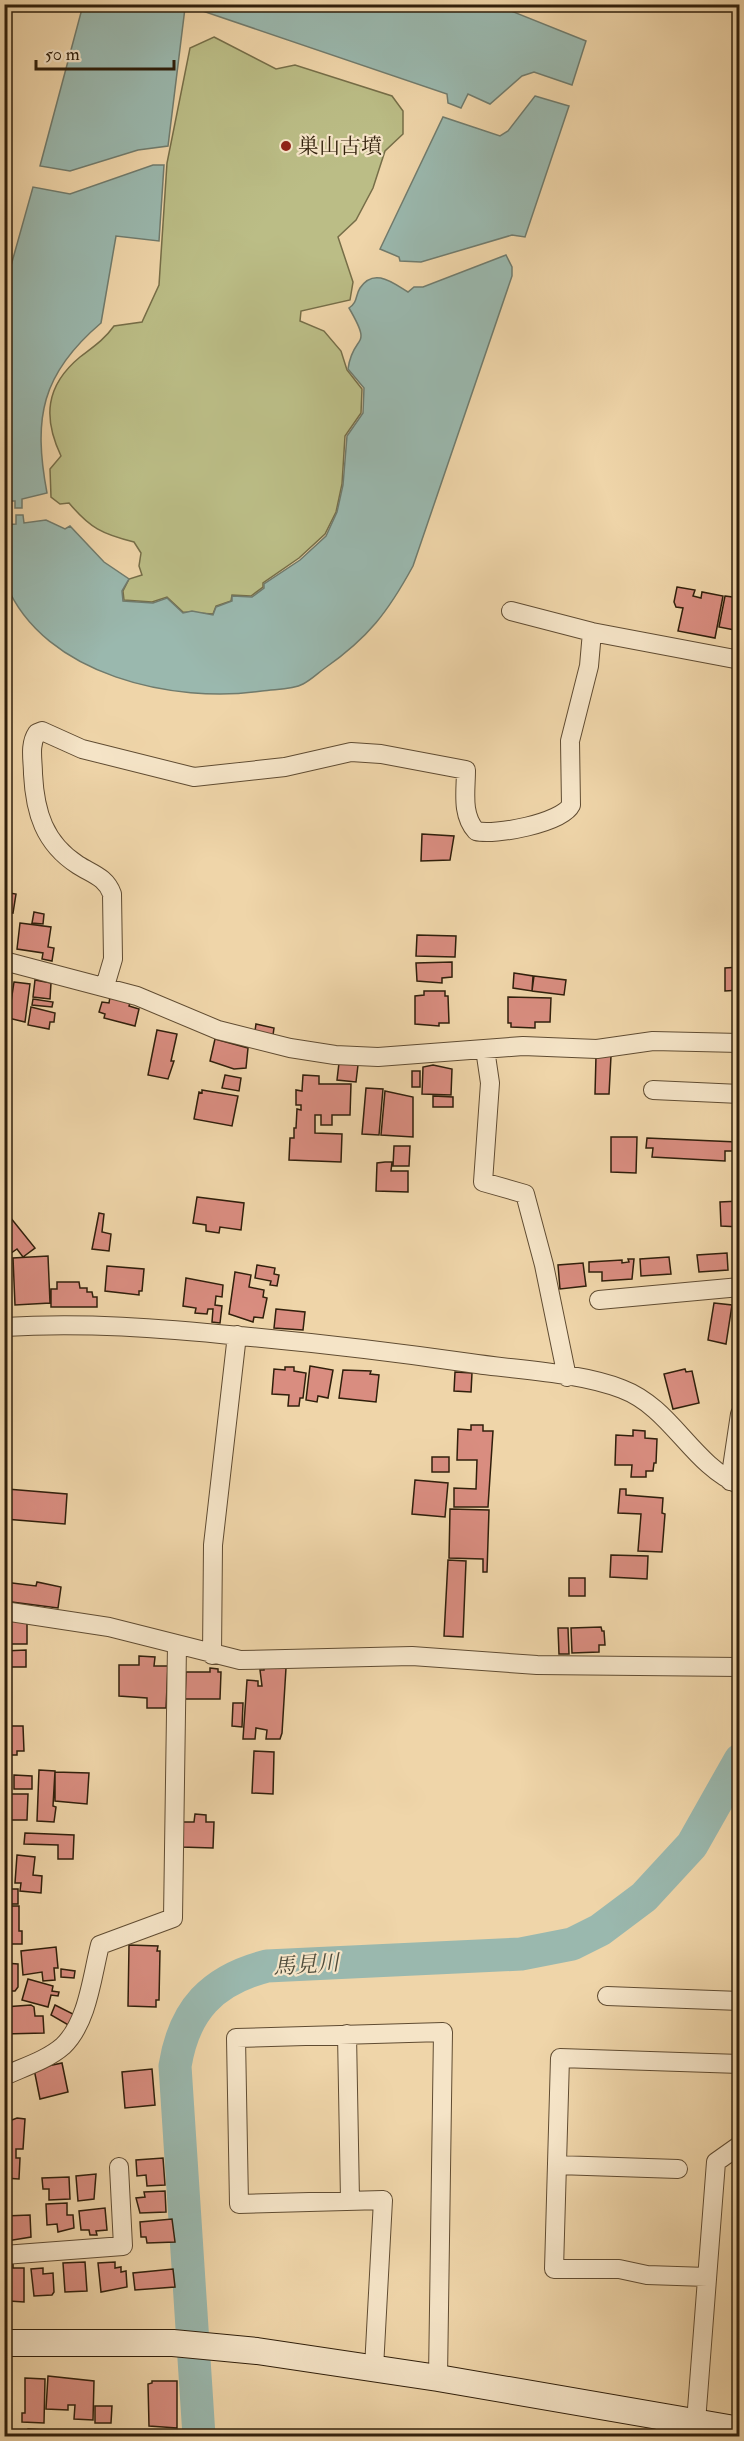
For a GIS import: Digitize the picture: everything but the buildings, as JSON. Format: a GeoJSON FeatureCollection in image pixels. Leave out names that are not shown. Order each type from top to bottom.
{"type":"FeatureCollection","features":[{"type":"Feature","properties":{"kind":"street"},"geometry":{"type":"LineString","coordinates":[[511,612],[591,632],[740,660]]}},
{"type":"Feature","properties":{"kind":"street"},"geometry":{"type":"LineString","coordinates":[[105,986],[113,959],[112,894],[109,885],[102,878],[67,856],[39,819],[35,804],[32,745],[37,733],[42,732],[82,749],[194,777],[285,767],[351,752],[381,754],[466,770],[466,811],[469,823],[476,831],[496,832],[559,818],[568,812],[571,806],[570,741],[572,724],[590,666],[591,632]]}},
{"type":"Feature","properties":{"kind":"street"},"geometry":{"type":"LineString","coordinates":[[4,961],[105,986],[159,1004],[218,1030],[314,1052],[378,1057],[523,1046],[597,1049],[653,1041],[740,1042]]}},
{"type":"Feature","properties":{"kind":"street"},"geometry":{"type":"LineString","coordinates":[[485,1049],[490,1083],[483,1182],[525,1194],[544,1265],[567,1377]]}},
{"type":"Feature","properties":{"kind":"street"},"geometry":{"type":"LineString","coordinates":[[653,1090],[740,1094]]}},
{"type":"Feature","properties":{"kind":"street"},"geometry":{"type":"LineString","coordinates":[[599,1300],[740,1287]]}},
{"type":"Feature","properties":{"kind":"street"},"geometry":{"type":"LineString","coordinates":[[4,1326],[90,1324],[237,1335],[398,1352],[601,1383],[638,1395],[662,1415],[713,1471],[735,1483],[740,1414]]}},
{"type":"Feature","properties":{"kind":"street"},"geometry":{"type":"LineString","coordinates":[[212,1655],[213,1545],[237,1335]]}},
{"type":"Feature","properties":{"kind":"street"},"geometry":{"type":"LineString","coordinates":[[4,1611],[109,1628],[212,1655],[270,1661],[412,1656],[537,1665],[740,1667]]}},
{"type":"Feature","properties":{"kind":"street"},"geometry":{"type":"LineString","coordinates":[[4,2076],[48,2056],[64,2045],[82,2014],[100,1944],[173,1917],[177,1645]]}},
{"type":"Feature","properties":{"kind":"street"},"geometry":{"type":"LineString","coordinates":[[607,1996],[740,2001]]}},
{"type":"Feature","properties":{"kind":"street"},"geometry":{"type":"LineString","coordinates":[[374,2368],[382,2200],[239,2204],[237,2037],[443,2032],[438,2378]]}},
{"type":"Feature","properties":{"kind":"street"},"geometry":{"type":"LineString","coordinates":[[347,2034],[350,2200]]}},
{"type":"Feature","properties":{"kind":"street"},"geometry":{"type":"LineString","coordinates":[[707,2277],[647,2275],[619,2269],[554,2269],[560,2058],[740,2064]]}},
{"type":"Feature","properties":{"kind":"street"},"geometry":{"type":"LineString","coordinates":[[696,2422],[716,2162],[740,2145]]}},
{"type":"Feature","properties":{"kind":"street"},"geometry":{"type":"LineString","coordinates":[[558,2165],[678,2169]]}},
{"type":"Feature","properties":{"kind":"street"},"geometry":{"type":"LineString","coordinates":[[4,2256],[123,2246],[119,2167]]}},
{"type":"Feature","properties":{"kind":"street"},"geometry":{"type":"LineString","coordinates":[[4,2343],[173,2343],[213,2346],[438,2378],[666,2427],[696,2422],[734,2432]]}},
{"type":"Feature","properties":{"kind":"green space"},"geometry":{"type":"Polygon","coordinates":[[[214,37],[276,69],[295,65],[392,96],[403,111],[403,134],[385,151],[373,188],[356,220],[338,237],[353,282],[350,300],[301,311],[300,321],[324,331],[341,351],[347,370],[362,389],[361,413],[345,436],[342,484],[336,512],[325,534],[299,558],[263,583],[263,587],[251,596],[232,595],[231,601],[216,606],[213,614],[183,612],[167,597],[152,602],[124,600],[123,591],[129,579],[142,575],[139,566],[141,553],[134,542],[97,529],[69,503],[60,504],[51,497],[50,469],[61,456],[51,429],[50,416],[54,391],[68,368],[114,326],[142,322],[159,285],[167,163],[190,48],[214,37]]]}},
{"type":"Feature","properties":{"kind":"water"},"geometry":{"type":"Polygon","coordinates":[[[83,5],[496,5],[586,41],[572,85],[534,72],[522,76],[490,104],[468,94],[461,108],[448,103],[447,94],[188,6],[185,8],[168,146],[138,150],[70,171],[40,166],[83,5]]]}},
{"type":"Feature","properties":{"kind":"water"},"geometry":{"type":"Polygon","coordinates":[[[535,96],[569,106],[525,237],[512,235],[421,262],[400,261],[399,257],[380,249],[443,117],[500,136],[508,131],[535,96]]]}},
{"type":"Feature","properties":{"kind":"water"},"geometry":{"type":"Polygon","coordinates":[[[153,165],[164,165],[159,241],[116,236],[101,323],[65,361],[46,399],[41,442],[47,493],[22,499],[22,508],[15,508],[15,501],[5,501],[5,287],[33,187],[70,194],[153,165]]]}},
{"type":"Feature","properties":{"kind":"water"},"geometry":{"type":"Polygon","coordinates":[[[506,255],[512,267],[512,276],[413,566],[386,611],[376,623],[353,646],[312,678],[299,686],[289,688],[228,694],[191,693],[153,687],[116,677],[81,662],[50,641],[24,616],[6,584],[3,572],[5,525],[16,524],[16,515],[23,515],[24,523],[46,520],[65,529],[70,526],[104,562],[129,579],[122,591],[123,601],[153,603],[167,598],[183,613],[192,611],[213,615],[216,607],[232,601],[232,596],[252,597],[264,588],[264,584],[300,560],[326,536],[337,512],[343,485],[347,436],[363,413],[364,388],[348,369],[361,336],[349,308],[355,301],[360,288],[371,278],[377,278],[390,281],[408,292],[414,287],[423,287],[506,255]]]}},
{"type":"Feature","properties":{"kind":"waterway","name":"馬見川"},"geometry":{"type":"LineString","coordinates":[[199,2436],[175,2066],[185,2029],[204,2000],[231,1980],[267,1966],[521,1954],[572,1944],[600,1930],[644,1897],[692,1845],[740,1760]]}},
{"type":"Feature","properties":{"kind":"place","name":"巣山古墳"},"geometry":{"type":"Point","coordinates":[286,146]}}]}
